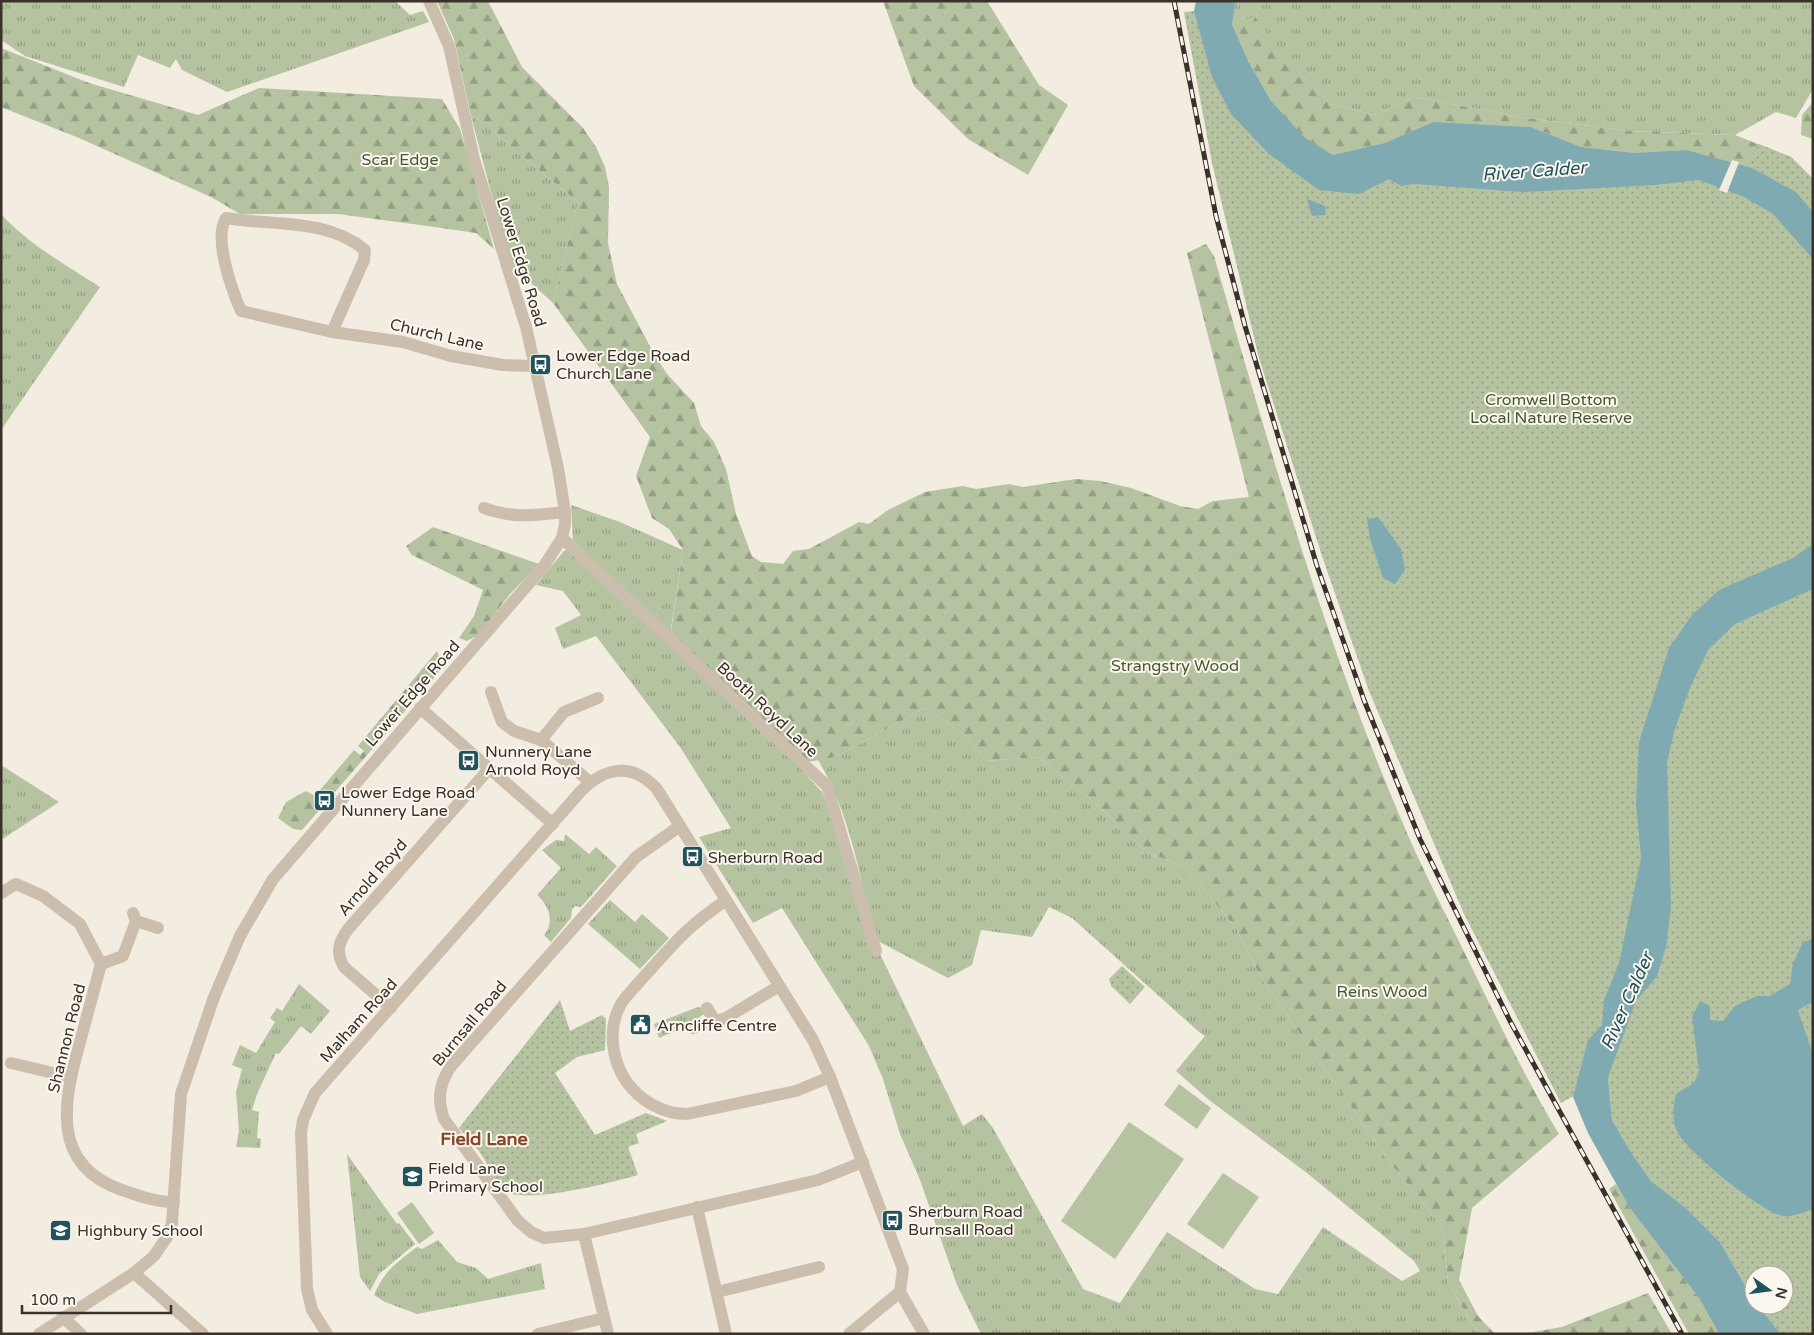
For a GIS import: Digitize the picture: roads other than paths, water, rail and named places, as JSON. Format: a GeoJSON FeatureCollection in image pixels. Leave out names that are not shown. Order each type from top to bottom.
{"type":"FeatureCollection","features":[{"type":"Feature","properties":{"kind":"street","name":"Lower Edge Road"},"geometry":{"type":"LineString","coordinates":[[39,1334],[134,1273],[154,1256],[167,1237],[172,1223],[181,1094],[214,997],[240,936],[273,879],[544,566],[562,538],[565,512],[526,327],[474,159],[449,46],[428,1]]}},
{"type":"Feature","properties":{"kind":"street","name":"Church Lane"},"geometry":{"type":"LineString","coordinates":[[332,332],[364,260],[365,250],[353,240],[326,229],[226,218],[222,224],[221,237],[229,274],[241,312],[332,332],[403,342],[451,356],[503,365],[534,366]]}},
{"type":"Feature","properties":{"kind":"street"},"geometry":{"type":"LineString","coordinates":[[484,508],[503,515],[524,516],[565,512]]}},
{"type":"Feature","properties":{"kind":"street","name":"Booth Royd Lane"},"geometry":{"type":"LineString","coordinates":[[562,538],[826,786],[876,951]]}},
{"type":"Feature","properties":{"kind":"street"},"geometry":{"type":"LineString","coordinates":[[491,692],[502,722],[514,731],[541,740],[590,782],[605,773],[622,771],[640,775],[656,789],[813,1040],[830,1077],[901,1259],[904,1276],[900,1292],[849,1334]]}},
{"type":"Feature","properties":{"kind":"street"},"geometry":{"type":"LineString","coordinates":[[541,740],[564,712],[598,698]]}},
{"type":"Feature","properties":{"kind":"street"},"geometry":{"type":"LineString","coordinates":[[420,708],[553,824]]}},
{"type":"Feature","properties":{"kind":"street","name":"Arnold Royd"},"geometry":{"type":"LineString","coordinates":[[391,1008],[344,967],[339,959],[339,943],[349,928],[489,769]]}},
{"type":"Feature","properties":{"kind":"street","name":"Malham Road"},"geometry":{"type":"LineString","coordinates":[[327,1334],[312,1310],[307,1289],[301,1149],[303,1120],[315,1093],[590,782]]}},
{"type":"Feature","properties":{"kind":"street","name":"Burnsall Road"},"geometry":{"type":"LineString","coordinates":[[680,826],[636,857],[480,1031],[444,1076],[440,1089],[439,1105],[444,1119],[518,1221],[531,1232],[544,1238],[584,1234],[818,1180],[863,1162]]}},
{"type":"Feature","properties":{"kind":"street"},"geometry":{"type":"LineString","coordinates":[[1,894],[16,884],[43,896],[80,924],[101,964],[123,956],[135,917],[158,928]]}},
{"type":"Feature","properties":{"kind":"street"},"geometry":{"type":"LineString","coordinates":[[726,900],[690,928],[622,1002],[615,1019],[613,1037],[614,1050],[624,1078],[638,1095],[658,1108],[669,1113],[687,1114],[796,1091],[830,1077]]}},
{"type":"Feature","properties":{"kind":"street","name":"Shannon Road"},"geometry":{"type":"LineString","coordinates":[[101,964],[70,1077],[66,1107],[67,1129],[78,1160],[94,1176],[113,1186],[141,1196],[174,1202]]}},
{"type":"Feature","properties":{"kind":"street"},"geometry":{"type":"LineString","coordinates":[[693,1028],[726,1018],[779,986]]}},
{"type":"Feature","properties":{"kind":"street"},"geometry":{"type":"LineString","coordinates":[[707,1008],[715,1021]]}},
{"type":"Feature","properties":{"kind":"street"},"geometry":{"type":"LineString","coordinates":[[11,1063],[70,1077]]}},
{"type":"Feature","properties":{"kind":"street"},"geometry":{"type":"LineString","coordinates":[[696,1207],[726,1334]]}},
{"type":"Feature","properties":{"kind":"street"},"geometry":{"type":"LineString","coordinates":[[584,1234],[608,1334]]}},
{"type":"Feature","properties":{"kind":"street"},"geometry":{"type":"LineString","coordinates":[[717,1292],[819,1267]]}},
{"type":"Feature","properties":{"kind":"street"},"geometry":{"type":"LineString","coordinates":[[134,1273],[203,1334]]}},
{"type":"Feature","properties":{"kind":"street"},"geometry":{"type":"LineString","coordinates":[[900,1292],[924,1334]]}},
{"type":"Feature","properties":{"kind":"street"},"geometry":{"type":"LineString","coordinates":[[63,1317],[81,1334]]}},
{"type":"Feature","properties":{"kind":"street"},"geometry":{"type":"LineString","coordinates":[[538,1334],[604,1318]]}},
{"type":"Feature","properties":{"kind":"water","name":"River Calder"},"geometry":{"type":"Polygon","coordinates":[[[1196,1],[1236,1],[1232,24],[1248,61],[1271,101],[1304,137],[1333,155],[1385,143],[1433,122],[1531,127],[1581,147],[1634,153],[1686,150],[1752,168],[1796,192],[1813,212],[1813,259],[1773,214],[1744,197],[1699,180],[1655,185],[1522,192],[1414,184],[1401,186],[1389,179],[1359,194],[1319,190],[1269,154],[1231,114],[1212,77],[1194,11],[1196,1]]]}},
{"type":"Feature","properties":{"kind":"water"},"geometry":{"type":"Polygon","coordinates":[[[1307,199],[1325,206],[1326,215],[1312,216],[1307,199]]]}},
{"type":"Feature","properties":{"kind":"water"},"geometry":{"type":"Polygon","coordinates":[[[1378,517],[1401,549],[1405,570],[1395,584],[1383,578],[1370,539],[1367,519],[1378,517]]]}},
{"type":"Feature","properties":{"kind":"water","name":"River Calder"},"geometry":{"type":"Polygon","coordinates":[[[1813,544],[1813,589],[1735,624],[1708,650],[1690,688],[1675,729],[1667,762],[1671,907],[1666,947],[1657,976],[1636,1001],[1608,1077],[1612,1120],[1631,1152],[1651,1181],[1686,1208],[1720,1242],[1744,1284],[1744,1315],[1765,1315],[1781,1334],[1719,1334],[1699,1298],[1629,1207],[1588,1133],[1573,1097],[1588,1040],[1602,1025],[1604,1000],[1619,963],[1641,858],[1636,803],[1639,742],[1669,648],[1692,615],[1719,590],[1793,558],[1813,544]]]}},
{"type":"Feature","properties":{"kind":"water"},"geometry":{"type":"Polygon","coordinates":[[[1813,939],[1813,1002],[1798,1010],[1813,1055],[1813,1210],[1783,1216],[1744,1194],[1697,1155],[1676,1130],[1674,1109],[1676,1094],[1694,1083],[1699,1071],[1692,1017],[1700,1001],[1710,1006],[1710,1020],[1723,1021],[1735,1006],[1757,996],[1770,996],[1790,984],[1793,963],[1803,942],[1813,939]]]}},
{"type":"Feature","properties":{"kind":"railway"},"geometry":{"type":"LineString","coordinates":[[1174,1],[1216,216],[1245,326],[1317,566],[1364,700],[1420,839],[1510,1021],[1682,1334]]}},
{"type":"Feature","properties":{"kind":"place","name":"Lower Edge Road Church Lane"},"geometry":{"type":"Point","coordinates":[540,364]}},
{"type":"Feature","properties":{"kind":"place","name":"Nunnery Lane Arnold Royd"},"geometry":{"type":"Point","coordinates":[469,760]}},
{"type":"Feature","properties":{"kind":"place","name":"Lower Edge Road Nunnery Lane"},"geometry":{"type":"Point","coordinates":[325,801]}},
{"type":"Feature","properties":{"kind":"place","name":"Sherburn Road"},"geometry":{"type":"Point","coordinates":[692,857]}},
{"type":"Feature","properties":{"kind":"place","name":"Arncliffe Centre"},"geometry":{"type":"Point","coordinates":[641,1025]}},
{"type":"Feature","properties":{"kind":"place","name":"Field Lane Primary School"},"geometry":{"type":"Point","coordinates":[412,1177]}},
{"type":"Feature","properties":{"kind":"place","name":"Sherburn Road Burnsall Road"},"geometry":{"type":"Point","coordinates":[892,1220]}},
{"type":"Feature","properties":{"kind":"place","name":"Highbury School"},"geometry":{"type":"Point","coordinates":[61,1230]}},
{"type":"Feature","properties":{"kind":"district","name":"Field Lane"},"geometry":{"type":"Point","coordinates":[484,1139]}},
{"type":"Feature","properties":{"kind":"park label","name":"Scar Edge"},"geometry":{"type":"Point","coordinates":[400,159]}},
{"type":"Feature","properties":{"kind":"park label","name":"Cromwell Bottom Local Nature Reserve"},"geometry":{"type":"Point","coordinates":[1551,408]}},
{"type":"Feature","properties":{"kind":"park label","name":"Strangstry Wood"},"geometry":{"type":"Point","coordinates":[1175,665]}},
{"type":"Feature","properties":{"kind":"park label","name":"Reins Wood"},"geometry":{"type":"Point","coordinates":[1382,991]}}]}
